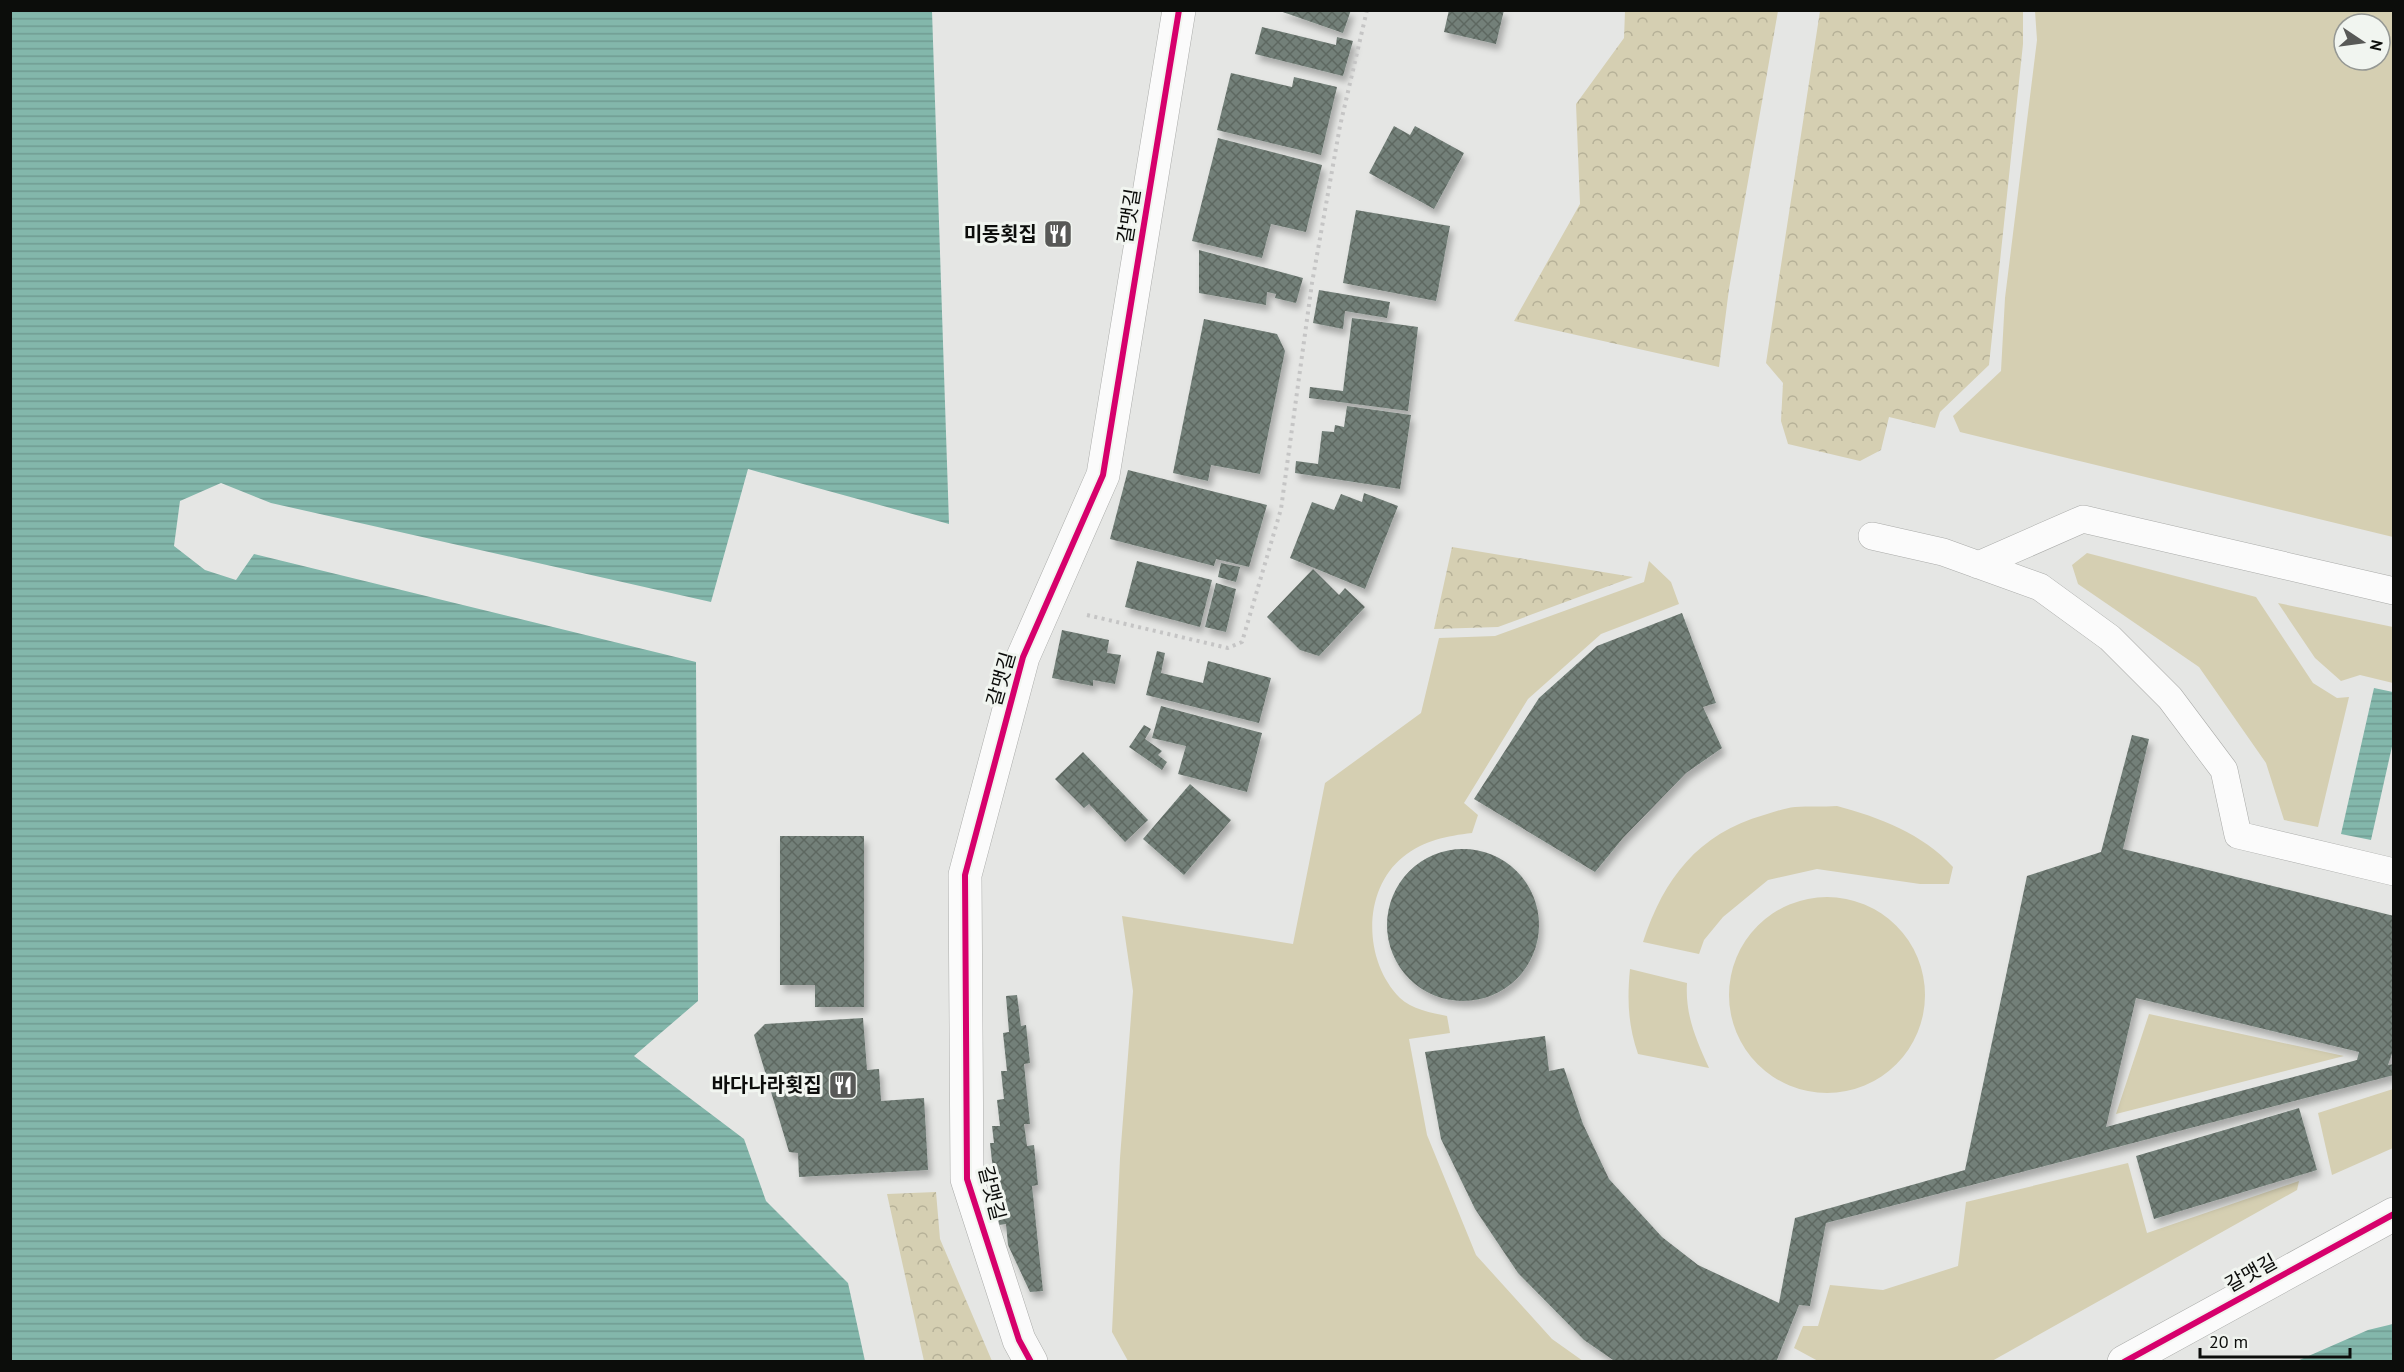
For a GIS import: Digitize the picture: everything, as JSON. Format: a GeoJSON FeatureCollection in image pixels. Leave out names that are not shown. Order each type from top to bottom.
{"type":"FeatureCollection","features":[{"type":"Feature","properties":{"kind":"street","name":"갈맷길"},"geometry":{"type":"LineString","coordinates":[[1031,1362],[1019,1340],[967,1179],[965,875],[1023,657],[1103,475],[1179,10]]}},
{"type":"Feature","properties":{"kind":"street","name":"갈맷길"},"geometry":{"type":"LineString","coordinates":[[2124,1362],[2394,1215]]}},
{"type":"Feature","properties":{"kind":"lane"},"geometry":{"type":"LineString","coordinates":[[1978,564],[2083,519],[2394,591]]}},
{"type":"Feature","properties":{"kind":"lane"},"geometry":{"type":"LineString","coordinates":[[1872,536],[1943,552],[2040,587],[2110,638],[2170,698],[2224,770],[2238,835],[2394,872]]}},
{"type":"Feature","properties":{"kind":"path"},"geometry":{"type":"LineString","coordinates":[[1046,606],[1228,648],[1242,642],[1281,509],[1312,283],[1340,126],[1366,10]]}},
{"type":"Feature","properties":{"kind":"green space"},"geometry":{"type":"Polygon","coordinates":[[[1625,11],[1778,11],[1729,289],[1719,367],[1514,321],[1580,204],[1576,104],[1624,38],[1625,11]]]}},
{"type":"Feature","properties":{"kind":"green space"},"geometry":{"type":"Polygon","coordinates":[[[1820,11],[2023,11],[2023,44],[1989,365],[1940,412],[1935,428],[1889,417],[1881,450],[1860,461],[1788,444],[1781,421],[1783,383],[1766,363],[1820,11]]]}},
{"type":"Feature","properties":{"kind":"green space"},"geometry":{"type":"Polygon","coordinates":[[[2035,11],[2393,11],[2393,537],[1960,432],[1953,416],[2001,371],[2005,298],[2037,40],[2035,11]]]}},
{"type":"Feature","properties":{"kind":"green space"},"geometry":{"type":"Polygon","coordinates":[[[1452,547],[1633,577],[1498,627],[1434,629],[1452,547]]]}},
{"type":"Feature","properties":{"kind":"green space"},"geometry":{"type":"Polygon","coordinates":[[[2087,553],[2256,597],[2313,683],[2337,698],[2349,697],[2318,827],[2284,820],[2266,763],[2199,667],[2078,584],[2072,565],[2087,553]]]}},
{"type":"Feature","properties":{"kind":"green space"},"geometry":{"type":"Polygon","coordinates":[[[1649,561],[1671,582],[1679,604],[1601,634],[1528,699],[1464,803],[1478,815],[1472,833],[1436,840],[1419,846],[1403,857],[1390,871],[1380,888],[1374,906],[1372,926],[1379,965],[1388,983],[1400,998],[1416,1008],[1447,1016],[1450,1033],[1409,1039],[1427,1135],[1476,1255],[1552,1339],[1583,1361],[1128,1361],[1112,1332],[1120,1158],[1133,991],[1122,916],[1293,944],[1325,783],[1421,713],[1439,638],[1495,636],[1644,582],[1649,561]]]}},
{"type":"Feature","properties":{"kind":"green space"},"geometry":{"type":"Polygon","coordinates":[[[2278,603],[2393,627],[2393,683],[2360,675],[2341,681],[2315,658],[2278,603]]]}},
{"type":"Feature","properties":{"kind":"green space"},"geometry":{"type":"Polygon","coordinates":[[[1837,806],[1884,821],[1928,845],[1953,867],[1949,884],[1920,884],[1817,869],[1768,880],[1723,917],[1704,940],[1699,954],[1643,942],[1661,898],[1673,879],[1702,847],[1720,834],[1741,823],[1783,809],[1837,806]]]}},
{"type":"Feature","properties":{"kind":"green space"},"geometry":{"type":"Polygon","coordinates":[[[1817,897],[1837,897],[1873,908],[1903,933],[1918,957],[1925,985],[1925,1005],[1918,1033],[1903,1057],[1889,1071],[1865,1086],[1837,1093],[1817,1093],[1781,1082],[1751,1057],[1736,1033],[1729,1005],[1729,985],[1740,949],[1765,919],[1789,904],[1817,897]]]}},
{"type":"Feature","properties":{"kind":"green space"},"geometry":{"type":"Polygon","coordinates":[[[1630,969],[1687,983],[1690,1016],[1709,1068],[1638,1054],[1629,1012],[1630,969]]]}},
{"type":"Feature","properties":{"kind":"green space"},"geometry":{"type":"Polygon","coordinates":[[[2149,1014],[2344,1056],[2116,1114],[2149,1014]]]}},
{"type":"Feature","properties":{"kind":"green space"},"geometry":{"type":"Polygon","coordinates":[[[2393,1089],[2393,1148],[2332,1175],[2318,1113],[2393,1089]]]}},
{"type":"Feature","properties":{"kind":"green space"},"geometry":{"type":"Polygon","coordinates":[[[2128,1163],[2147,1233],[2299,1181],[2297,1190],[1992,1361],[1818,1361],[1794,1348],[1803,1326],[1818,1326],[1830,1285],[1883,1290],[1958,1266],[1966,1202],[2128,1163]]]}},
{"type":"Feature","properties":{"kind":"green space"},"geometry":{"type":"Polygon","coordinates":[[[936,1192],[940,1239],[992,1361],[924,1361],[887,1194],[936,1192]]]}},
{"type":"Feature","properties":{"kind":"shaded area"},"geometry":{"type":"Polygon","coordinates":[[[10,11],[932,11],[949,524],[748,469],[711,602],[271,503],[221,483],[180,501],[174,546],[205,570],[236,580],[254,554],[696,662],[698,1001],[634,1056],[744,1139],[766,1201],[848,1283],[865,1361],[11,1361],[10,11]]]}},
{"type":"Feature","properties":{"kind":"shaded area"},"geometry":{"type":"Polygon","coordinates":[[[2374,688],[2393,692],[2393,742],[2371,840],[2341,834],[2374,688]]]}},
{"type":"Feature","properties":{"kind":"shaded area"},"geometry":{"type":"Polygon","coordinates":[[[2393,1324],[2393,1361],[2297,1361],[2368,1330],[2393,1324]]]}},
{"type":"Feature","properties":{"kind":"building"},"geometry":{"type":"Polygon","coordinates":[[[1277,10],[1351,10],[1343,33],[1277,10]]]}},
{"type":"Feature","properties":{"kind":"building"},"geometry":{"type":"Polygon","coordinates":[[[1449,10],[1504,10],[1496,44],[1444,32],[1449,10]]]}},
{"type":"Feature","properties":{"kind":"building"},"geometry":{"type":"Polygon","coordinates":[[[1262,27],[1336,45],[1337,37],[1353,41],[1343,76],[1255,54],[1262,27]]]}},
{"type":"Feature","properties":{"kind":"building"},"geometry":{"type":"Polygon","coordinates":[[[1231,73],[1292,87],[1294,77],[1337,87],[1321,155],[1217,130],[1231,73]]]}},
{"type":"Feature","properties":{"kind":"building"},"geometry":{"type":"Polygon","coordinates":[[[1394,126],[1410,135],[1415,126],[1464,153],[1434,209],[1369,173],[1394,126]]]}},
{"type":"Feature","properties":{"kind":"building"},"geometry":{"type":"Polygon","coordinates":[[[1218,138],[1322,165],[1306,232],[1271,224],[1262,258],[1192,241],[1218,138]]]}},
{"type":"Feature","properties":{"kind":"building"},"geometry":{"type":"Polygon","coordinates":[[[1356,210],[1450,226],[1436,301],[1343,283],[1356,210]]]}},
{"type":"Feature","properties":{"kind":"building"},"geometry":{"type":"Polygon","coordinates":[[[1199,250],[1303,278],[1296,303],[1275,298],[1276,294],[1267,292],[1266,305],[1199,293],[1199,250]]]}},
{"type":"Feature","properties":{"kind":"building"},"geometry":{"type":"Polygon","coordinates":[[[1319,290],[1390,302],[1387,318],[1345,311],[1343,329],[1313,323],[1319,290]]]}},
{"type":"Feature","properties":{"kind":"building"},"geometry":{"type":"Polygon","coordinates":[[[1352,318],[1418,327],[1408,411],[1309,398],[1310,387],[1343,391],[1352,318]]]}},
{"type":"Feature","properties":{"kind":"building"},"geometry":{"type":"Polygon","coordinates":[[[1204,319],[1277,334],[1285,351],[1260,474],[1211,465],[1208,481],[1173,473],[1204,319]]]}},
{"type":"Feature","properties":{"kind":"building"},"geometry":{"type":"Polygon","coordinates":[[[1347,406],[1411,415],[1400,489],[1295,473],[1296,461],[1318,464],[1322,431],[1334,432],[1335,425],[1344,427],[1347,406]]]}},
{"type":"Feature","properties":{"kind":"building"},"geometry":{"type":"Polygon","coordinates":[[[1128,470],[1267,505],[1249,567],[1216,559],[1214,566],[1110,539],[1128,470]]]}},
{"type":"Feature","properties":{"kind":"building"},"geometry":{"type":"Polygon","coordinates":[[[1364,493],[1398,506],[1365,589],[1290,558],[1312,502],[1334,510],[1341,494],[1362,502],[1364,493]]]}},
{"type":"Feature","properties":{"kind":"building"},"geometry":{"type":"Polygon","coordinates":[[[1137,561],[1212,580],[1200,627],[1125,607],[1137,561]]]}},
{"type":"Feature","properties":{"kind":"building"},"geometry":{"type":"Polygon","coordinates":[[[1221,563],[1240,567],[1236,582],[1218,577],[1221,563]]]}},
{"type":"Feature","properties":{"kind":"building"},"geometry":{"type":"Polygon","coordinates":[[[1313,569],[1339,595],[1345,588],[1365,607],[1319,656],[1300,650],[1267,617],[1313,569]]]}},
{"type":"Feature","properties":{"kind":"building"},"geometry":{"type":"Polygon","coordinates":[[[1216,583],[1236,589],[1226,632],[1205,627],[1216,583]]]}},
{"type":"Feature","properties":{"kind":"building"},"geometry":{"type":"Polygon","coordinates":[[[1682,613],[1716,703],[1703,707],[1722,748],[1686,773],[1623,838],[1595,872],[1474,799],[1539,698],[1597,646],[1682,613]]]}},
{"type":"Feature","properties":{"kind":"building"},"geometry":{"type":"Polygon","coordinates":[[[1062,630],[1109,640],[1107,653],[1121,655],[1115,684],[1093,680],[1093,686],[1052,678],[1062,630]]]}},
{"type":"Feature","properties":{"kind":"building"},"geometry":{"type":"Polygon","coordinates":[[[1157,651],[1165,653],[1161,673],[1203,683],[1208,661],[1271,678],[1259,723],[1146,695],[1157,651]]]}},
{"type":"Feature","properties":{"kind":"building"},"geometry":{"type":"Polygon","coordinates":[[[1161,706],[1262,733],[1247,792],[1178,774],[1186,746],[1152,738],[1161,706]]]}},
{"type":"Feature","properties":{"kind":"building"},"geometry":{"type":"Polygon","coordinates":[[[1144,725],[1151,729],[1145,739],[1162,751],[1158,755],[1167,762],[1162,770],[1129,747],[1144,725]]]}},
{"type":"Feature","properties":{"kind":"building"},"geometry":{"type":"Polygon","coordinates":[[[2132,735],[2149,739],[2123,849],[2394,916],[2394,1048],[2388,1065],[2394,1064],[2394,1075],[1826,1223],[1810,1306],[1799,1305],[1776,1362],[1616,1362],[1584,1340],[1518,1273],[1475,1209],[1441,1139],[1425,1052],[1545,1036],[1549,1071],[1564,1068],[1583,1124],[1609,1179],[1662,1237],[1698,1265],[1779,1303],[1795,1218],[1965,1170],[2027,876],[2101,852],[2132,735]],[[2136,998],[2106,1127],[2357,1060],[2359,1052],[2136,998]]]}},
{"type":"Feature","properties":{"kind":"building"},"geometry":{"type":"Polygon","coordinates":[[[1083,752],[1148,820],[1125,842],[1089,804],[1084,808],[1055,779],[1083,752]]]}},
{"type":"Feature","properties":{"kind":"building"},"geometry":{"type":"Polygon","coordinates":[[[1190,784],[1231,820],[1184,875],[1143,839],[1190,784]]]}},
{"type":"Feature","properties":{"kind":"building"},"geometry":{"type":"Polygon","coordinates":[[[780,836],[864,836],[864,1007],[815,1007],[815,985],[780,985],[780,836]]]}},
{"type":"Feature","properties":{"kind":"building"},"geometry":{"type":"Polygon","coordinates":[[[1463,849],[1492,854],[1517,871],[1534,896],[1539,925],[1534,954],[1517,979],[1492,996],[1463,1001],[1434,996],[1409,979],[1392,954],[1387,925],[1392,896],[1409,871],[1434,854],[1463,849]]]}},
{"type":"Feature","properties":{"kind":"building"},"geometry":{"type":"Polygon","coordinates":[[[1017,995],[1021,1026],[1026,1025],[1030,1063],[1024,1064],[1030,1124],[1024,1124],[1027,1146],[1034,1145],[1038,1185],[1032,1186],[1043,1291],[1030,1292],[1008,1245],[1006,1224],[999,1225],[990,1143],[994,1143],[992,1126],[1000,1126],[997,1100],[1004,1099],[1001,1071],[1007,1071],[1003,1033],[1009,1032],[1006,996],[1017,995]]]}},
{"type":"Feature","properties":{"kind":"building"},"geometry":{"type":"Polygon","coordinates":[[[863,1018],[867,1070],[879,1069],[881,1101],[924,1098],[928,1170],[799,1177],[798,1153],[789,1152],[754,1035],[765,1024],[863,1018]]]}},
{"type":"Feature","properties":{"kind":"building"},"geometry":{"type":"Polygon","coordinates":[[[2299,1108],[2317,1170],[2154,1219],[2136,1156],[2299,1108]]]}},
{"type":"Feature","properties":{"kind":"cycle path"},"geometry":{"type":"LineString","coordinates":[[1031,1362],[1019,1340],[967,1179],[965,875],[1023,657],[1103,475],[1179,10]]}},
{"type":"Feature","properties":{"kind":"cycle path"},"geometry":{"type":"LineString","coordinates":[[2124,1362],[2394,1214]]}},
{"type":"Feature","properties":{"kind":"place","name":"미동횟집"},"geometry":{"type":"Point","coordinates":[1058,234]}},
{"type":"Feature","properties":{"kind":"place","name":"바다나라횟집"},"geometry":{"type":"Point","coordinates":[843,1085]}}]}
